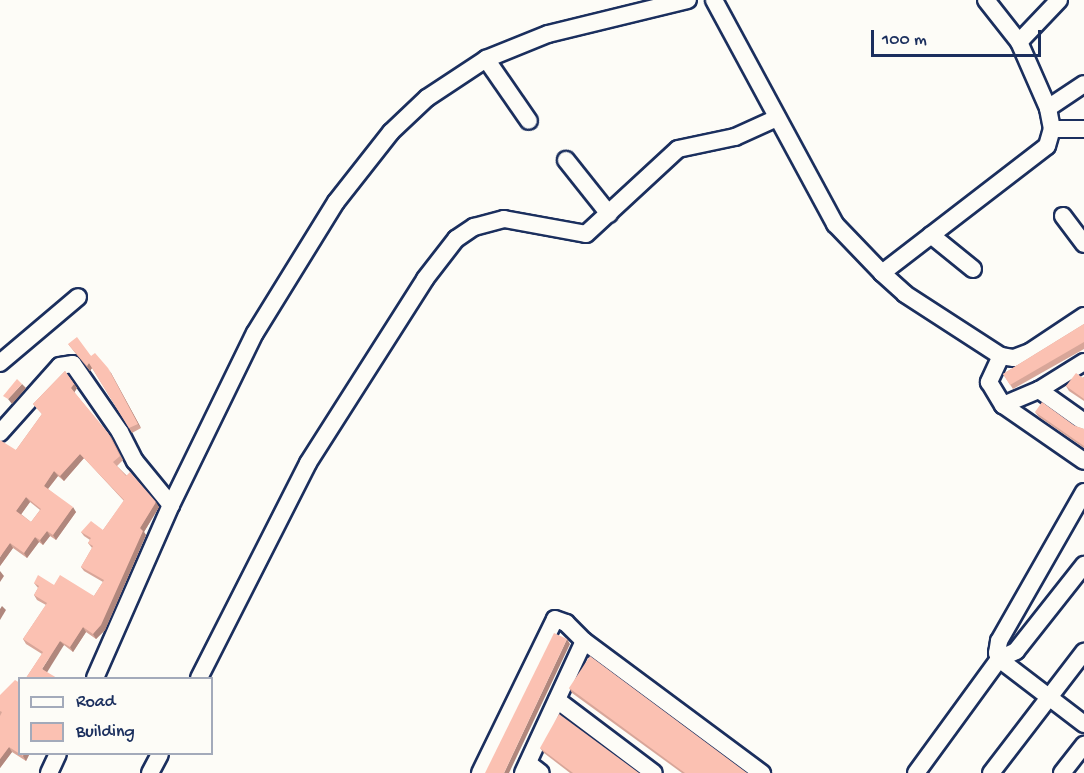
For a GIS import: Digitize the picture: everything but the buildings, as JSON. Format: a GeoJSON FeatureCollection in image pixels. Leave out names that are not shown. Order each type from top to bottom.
{"type":"FeatureCollection","features":[{"type":"Feature","properties":{"kind":"street"},"geometry":{"type":"LineString","coordinates":[[95,677],[171,505],[255,333],[336,202],[410,113],[486,59],[548,34],[688,0]]}},
{"type":"Feature","properties":{"kind":"street"},"geometry":{"type":"LineString","coordinates":[[714,0],[834,224],[905,294],[1001,356],[1014,358],[1029,352],[1084,316]]}},
{"type":"Feature","properties":{"kind":"street"},"geometry":{"type":"LineString","coordinates":[[882,273],[1040,153],[1050,141],[1052,129],[1048,108],[1019,42],[986,0]]}},
{"type":"Feature","properties":{"kind":"street"},"geometry":{"type":"LineString","coordinates":[[1019,42],[1059,0]]}},
{"type":"Feature","properties":{"kind":"street"},"geometry":{"type":"LineString","coordinates":[[486,59],[529,121]]}},
{"type":"Feature","properties":{"kind":"street"},"geometry":{"type":"LineString","coordinates":[[1048,108],[1084,84]]}},
{"type":"Feature","properties":{"kind":"street"},"geometry":{"type":"LineString","coordinates":[[200,677],[308,463],[351,392],[448,247],[474,226],[504,219],[581,236],[609,214],[678,149],[735,138],[777,118]]}},
{"type":"Feature","properties":{"kind":"street"},"geometry":{"type":"LineString","coordinates":[[1052,129],[1084,129]]}},
{"type":"Feature","properties":{"kind":"street"},"geometry":{"type":"LineString","coordinates":[[566,160],[609,214]]}},
{"type":"Feature","properties":{"kind":"street"},"geometry":{"type":"LineString","coordinates":[[1063,216],[1084,244]]}},
{"type":"Feature","properties":{"kind":"street"},"geometry":{"type":"LineString","coordinates":[[931,235],[973,268]]}},
{"type":"Feature","properties":{"kind":"street"},"geometry":{"type":"LineString","coordinates":[[0,363],[78,297]]}},
{"type":"Feature","properties":{"kind":"street"},"geometry":{"type":"LineString","coordinates":[[1001,356],[989,382],[1003,405],[1084,461]]}},
{"type":"Feature","properties":{"kind":"street"},"geometry":{"type":"LineString","coordinates":[[1003,405],[1039,390],[1084,362]]}},
{"type":"Feature","properties":{"kind":"street"},"geometry":{"type":"LineString","coordinates":[[0,433],[60,366],[73,364],[120,432],[135,461],[171,505]]}},
{"type":"Feature","properties":{"kind":"street"},"geometry":{"type":"LineString","coordinates":[[1039,390],[1084,422]]}},
{"type":"Feature","properties":{"kind":"street"},"geometry":{"type":"LineString","coordinates":[[999,659],[999,641],[1084,492]]}},
{"type":"Feature","properties":{"kind":"street"},"geometry":{"type":"LineString","coordinates":[[916,773],[999,659],[1016,651],[1084,565]]}},
{"type":"Feature","properties":{"kind":"street"},"geometry":{"type":"LineString","coordinates":[[480,773],[551,622],[562,621],[584,641],[762,773]]}},
{"type":"Feature","properties":{"kind":"street"},"geometry":{"type":"LineString","coordinates":[[531,770],[557,700],[584,641]]}},
{"type":"Feature","properties":{"kind":"street"},"geometry":{"type":"LineString","coordinates":[[991,773],[1084,652]]}},
{"type":"Feature","properties":{"kind":"street"},"geometry":{"type":"LineString","coordinates":[[999,659],[1084,724]]}},
{"type":"Feature","properties":{"kind":"street"},"geometry":{"type":"LineString","coordinates":[[557,700],[654,773]]}},
{"type":"Feature","properties":{"kind":"street"},"geometry":{"type":"LineString","coordinates":[[1062,773],[1084,745]]}},
{"type":"Feature","properties":{"kind":"street"},"geometry":{"type":"LineString","coordinates":[[49,773],[57,755]]}},
{"type":"Feature","properties":{"kind":"street"},"geometry":{"type":"LineString","coordinates":[[150,773],[159,755]]}}]}
